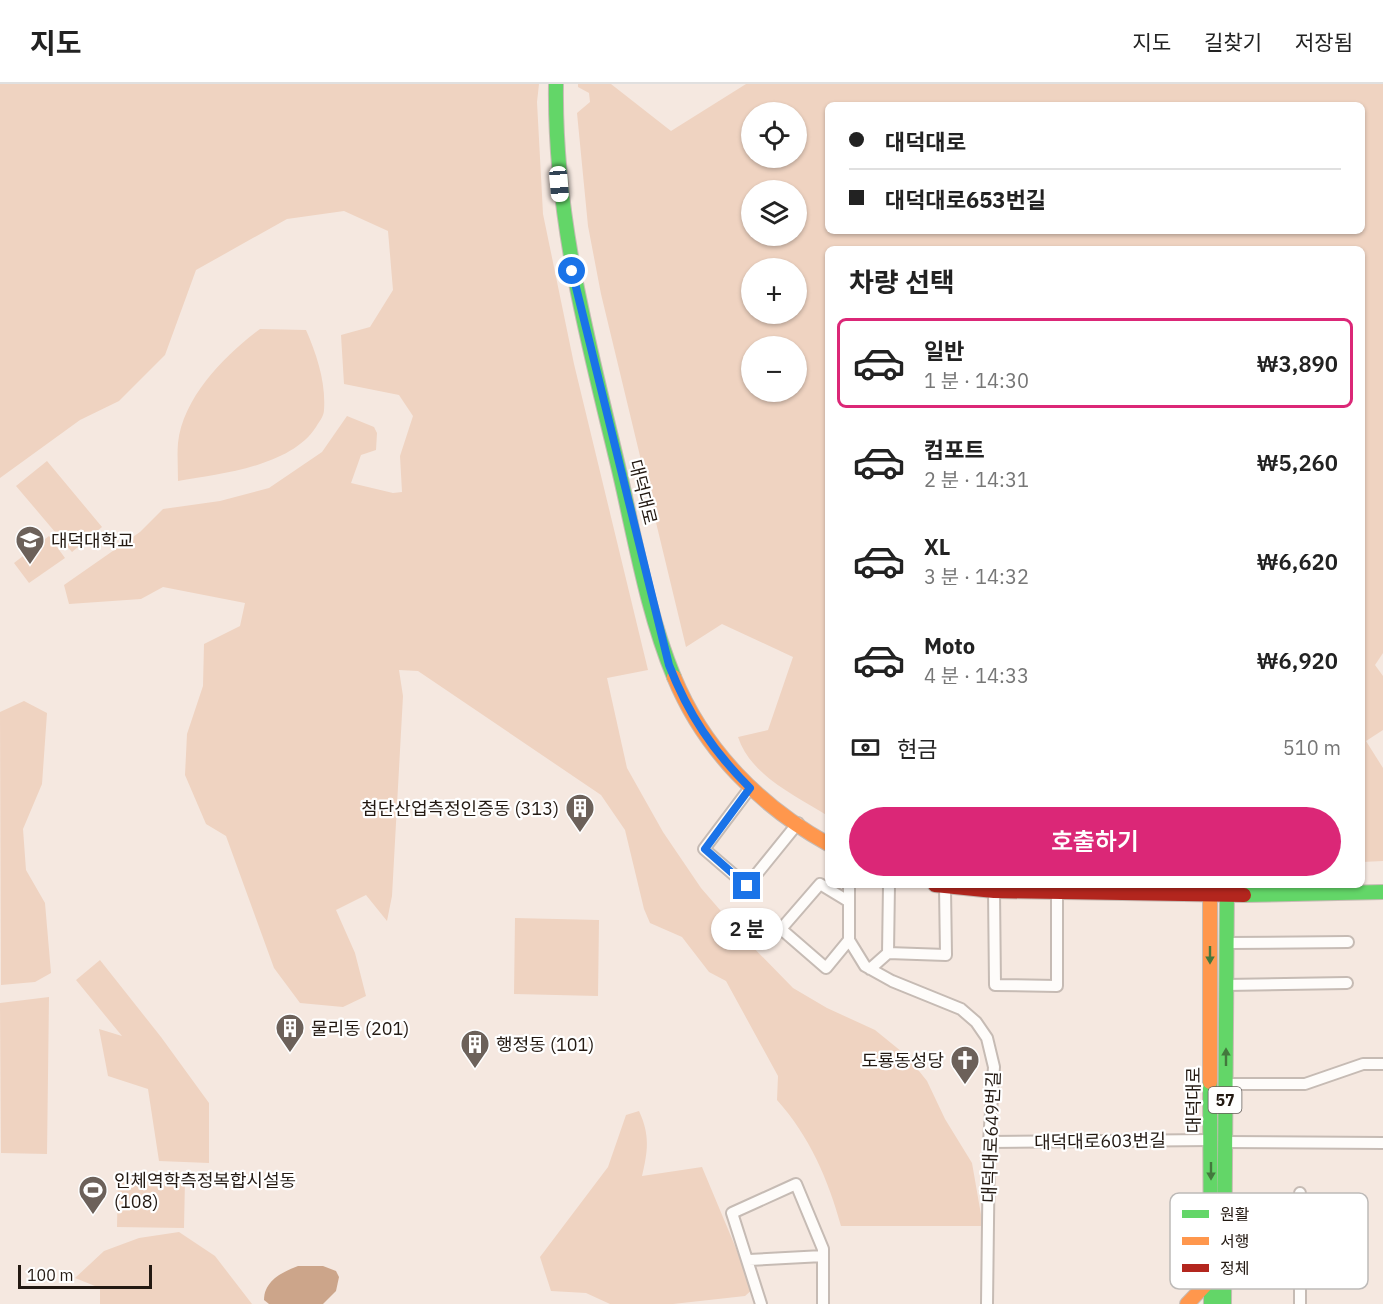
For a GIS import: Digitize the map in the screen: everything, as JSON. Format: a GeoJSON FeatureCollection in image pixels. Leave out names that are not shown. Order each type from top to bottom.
{"type":"FeatureCollection","features":[{"type":"Feature","properties":{"kind":"main road","name":"대덕대로"},"geometry":{"type":"LineString","coordinates":[[556,84],[554,125],[567,251],[656,622],[669,665],[686,706],[702,734],[721,760],[750,788],[825,842]]}},
{"type":"Feature","properties":{"kind":"main road","name":"대덕대로"},"geometry":{"type":"LineString","coordinates":[[566,84],[565,125],[570,199],[580,261],[673,649],[701,714],[743,769],[774,797],[825,829]]}},
{"type":"Feature","properties":{"kind":"main road"},"geometry":{"type":"LineString","coordinates":[[1365,882],[1383,881]]}},
{"type":"Feature","properties":{"kind":"main road"},"geometry":{"type":"LineString","coordinates":[[962,888],[1057,892],[1383,892]]}},
{"type":"Feature","properties":{"kind":"main road","name":"대덕대로"},"geometry":{"type":"LineString","coordinates":[[1210,891],[1220,1193]]}},
{"type":"Feature","properties":{"kind":"main road","name":"대덕대로"},"geometry":{"type":"LineString","coordinates":[[1215,1193],[1218,1141],[1226,1084],[1227,891]]}},
{"type":"Feature","properties":{"kind":"main road"},"geometry":{"type":"LineString","coordinates":[[1187,1304],[1201,1289]]}},
{"type":"Feature","properties":{"kind":"main road","name":"대덕대로"},"geometry":{"type":"LineString","coordinates":[[1223,1289],[1224,1304]]}},
{"type":"Feature","properties":{"kind":"street"},"geometry":{"type":"LineString","coordinates":[[750,788],[705,849],[747,886],[798,824]]}},
{"type":"Feature","properties":{"kind":"street"},"geometry":{"type":"LineString","coordinates":[[825,887],[820,884],[781,928],[826,969],[849,939]]}},
{"type":"Feature","properties":{"kind":"street"},"geometry":{"type":"LineString","coordinates":[[827,888],[848,901]]}},
{"type":"Feature","properties":{"kind":"street","name":"대덕대로649번길"},"geometry":{"type":"LineString","coordinates":[[849,888],[849,939],[865,966],[930,998],[961,1009],[976,1022],[987,1038],[992,1055],[987,1304]]}},
{"type":"Feature","properties":{"kind":"street"},"geometry":{"type":"LineString","coordinates":[[888,953],[889,888]]}},
{"type":"Feature","properties":{"kind":"street"},"geometry":{"type":"LineString","coordinates":[[870,969],[888,953],[946,955],[940,888]]}},
{"type":"Feature","properties":{"kind":"street"},"geometry":{"type":"LineString","coordinates":[[994,891],[995,985],[1057,986],[1057,892]]}},
{"type":"Feature","properties":{"kind":"street"},"geometry":{"type":"LineString","coordinates":[[1227,943],[1348,942]]}},
{"type":"Feature","properties":{"kind":"street"},"geometry":{"type":"LineString","coordinates":[[1226,985],[1347,983]]}},
{"type":"Feature","properties":{"kind":"street"},"geometry":{"type":"LineString","coordinates":[[1226,1084],[1305,1084],[1363,1064],[1383,1064]]}},
{"type":"Feature","properties":{"kind":"street","name":"대덕대로603번길"},"geometry":{"type":"LineString","coordinates":[[989,1142],[1383,1143]]}},
{"type":"Feature","properties":{"kind":"street"},"geometry":{"type":"LineString","coordinates":[[761,1304],[749,1260],[732,1213],[796,1184],[823,1249],[823,1304]]}},
{"type":"Feature","properties":{"kind":"street"},"geometry":{"type":"LineString","coordinates":[[749,1260],[823,1256]]}},
{"type":"Feature","properties":{"kind":"shaded area"},"geometry":{"type":"Polygon","coordinates":[[[0,84],[539,84],[537,102],[543,214],[574,364],[648,670],[607,678],[627,768],[663,832],[701,888],[746,940],[793,988],[827,1008],[875,1030],[907,1056],[927,1081],[945,1119],[972,1163],[983,1226],[841,1226],[824,1175],[816,1159],[799,1129],[777,1100],[778,1076],[726,981],[709,972],[682,937],[650,923],[644,909],[625,830],[601,795],[418,671],[399,670],[403,696],[392,896],[387,921],[366,895],[336,910],[355,953],[366,996],[343,1007],[300,1003],[274,968],[226,836],[206,824],[185,775],[187,734],[203,686],[204,644],[240,626],[245,603],[163,587],[141,599],[69,604],[64,585],[140,532],[163,509],[220,501],[269,488],[322,452],[347,416],[374,427],[377,433],[376,450],[361,455],[351,483],[393,493],[402,492],[400,456],[413,416],[399,395],[344,384],[341,335],[370,327],[393,290],[388,231],[344,211],[287,219],[196,270],[165,355],[119,401],[80,420],[0,478],[0,84]]]}},
{"type":"Feature","properties":{"kind":"shaded area"},"geometry":{"type":"Polygon","coordinates":[[[578,84],[611,84],[671,131],[746,84],[1383,84],[1383,653],[1375,665],[1383,676],[1383,730],[1366,741],[1383,768],[1383,861],[1365,862],[1365,246],[825,246],[825,814],[763,774],[744,751],[738,737],[768,730],[793,657],[722,624],[686,647],[601,294],[588,226],[577,113],[590,102],[589,93],[578,87],[578,84]]]}},
{"type":"Feature","properties":{"kind":"shaded area"},"geometry":{"type":"Polygon","coordinates":[[[260,329],[306,330],[322,379],[324,412],[321,419],[305,440],[290,451],[273,459],[234,471],[178,481],[178,443],[188,409],[220,364],[260,329]]]}},
{"type":"Feature","properties":{"kind":"shaded area"},"geometry":{"type":"Polygon","coordinates":[[[47,461],[102,527],[72,552],[16,486],[47,461]]]}},
{"type":"Feature","properties":{"kind":"shaded area"},"geometry":{"type":"Polygon","coordinates":[[[49,536],[65,558],[29,583],[14,563],[49,536]]]}},
{"type":"Feature","properties":{"kind":"shaded area"},"geometry":{"type":"Polygon","coordinates":[[[24,701],[47,713],[42,784],[23,829],[26,870],[45,903],[51,973],[35,982],[1,985],[0,712],[24,701]]]}},
{"type":"Feature","properties":{"kind":"shaded area"},"geometry":{"type":"Polygon","coordinates":[[[515,918],[599,920],[598,996],[514,994],[515,918]]]}},
{"type":"Feature","properties":{"kind":"shaded area"},"geometry":{"type":"Polygon","coordinates":[[[100,960],[161,1037],[209,1103],[209,1163],[159,1161],[148,1089],[108,1076],[99,1029],[122,1036],[76,980],[100,960]]]}},
{"type":"Feature","properties":{"kind":"shaded area"},"geometry":{"type":"Polygon","coordinates":[[[49,997],[47,1154],[1,1153],[0,1003],[49,997]]]}},
{"type":"Feature","properties":{"kind":"shaded area"},"geometry":{"type":"Polygon","coordinates":[[[639,1111],[647,1143],[642,1176],[702,1167],[753,1289],[745,1296],[673,1304],[610,1304],[586,1293],[551,1291],[540,1257],[608,1167],[626,1115],[639,1111]]]}},
{"type":"Feature","properties":{"kind":"shaded area"},"geometry":{"type":"Polygon","coordinates":[[[118,1178],[185,1180],[184,1228],[117,1227],[118,1178]]]}},
{"type":"Feature","properties":{"kind":"shaded area"},"geometry":{"type":"Polygon","coordinates":[[[179,1232],[215,1256],[252,1304],[100,1304],[100,1288],[75,1278],[104,1251],[139,1238],[179,1232]]]}},
{"type":"Feature","properties":{"kind":"shaded area"},"geometry":{"type":"Polygon","coordinates":[[[298,1266],[323,1266],[336,1271],[339,1277],[336,1291],[323,1304],[269,1304],[264,1300],[267,1288],[275,1278],[298,1266]]]}},
{"type":"Feature","properties":{"kind":"traffic: fast"},"geometry":{"type":"LineString","coordinates":[[556,84],[561,183],[575,279],[642,575],[656,627],[674,677]]}},
{"type":"Feature","properties":{"kind":"traffic: fast"},"geometry":{"type":"LineString","coordinates":[[1225,1193],[1227,888]]}},
{"type":"Feature","properties":{"kind":"traffic: fast"},"geometry":{"type":"LineString","coordinates":[[1244,895],[1383,892]]}},
{"type":"Feature","properties":{"kind":"traffic: fast"},"geometry":{"type":"LineString","coordinates":[[1210,1082],[1210,1193]]}},
{"type":"Feature","properties":{"kind":"traffic: fast"},"geometry":{"type":"LineString","coordinates":[[1211,1289],[1211,1304]]}},
{"type":"Feature","properties":{"kind":"traffic: fast"},"geometry":{"type":"LineString","coordinates":[[1224,1289],[1224,1304]]}},
{"type":"Feature","properties":{"kind":"traffic: slow"},"geometry":{"type":"LineString","coordinates":[[674,677],[701,729],[737,774],[779,812],[825,842]]}},
{"type":"Feature","properties":{"kind":"traffic: slow"},"geometry":{"type":"LineString","coordinates":[[1210,888],[1210,1082]]}},
{"type":"Feature","properties":{"kind":"traffic: slow"},"geometry":{"type":"LineString","coordinates":[[1187,1304],[1201,1289]]}},
{"type":"Feature","properties":{"kind":"traffic: jam"},"geometry":{"type":"LineString","coordinates":[[964,888],[994,891],[1244,895]]}},
{"type":"Feature","properties":{"kind":"place","name":"대덕대학교"},"geometry":{"type":"Point","coordinates":[30,566]}},
{"type":"Feature","properties":{"kind":"place","name":"첨단산업측정인증동 (313)"},"geometry":{"type":"Point","coordinates":[580,834]}},
{"type":"Feature","properties":{"kind":"place","name":"물리동 (201)"},"geometry":{"type":"Point","coordinates":[290,1054]}},
{"type":"Feature","properties":{"kind":"place","name":"행정동 (101)"},"geometry":{"type":"Point","coordinates":[475,1070]}},
{"type":"Feature","properties":{"kind":"place","name":"도룡동성당"},"geometry":{"type":"Point","coordinates":[965,1086]}},
{"type":"Feature","properties":{"kind":"place","name":"인체역학측정복합시설동 (108)"},"geometry":{"type":"Point","coordinates":[93,1216]}},
{"type":"Feature","properties":{"kind":"route"},"geometry":{"type":"LineString","coordinates":[[572,271],[656,622],[669,665],[686,706],[702,734],[721,760],[750,788],[705,849],[747,886]]}}]}
